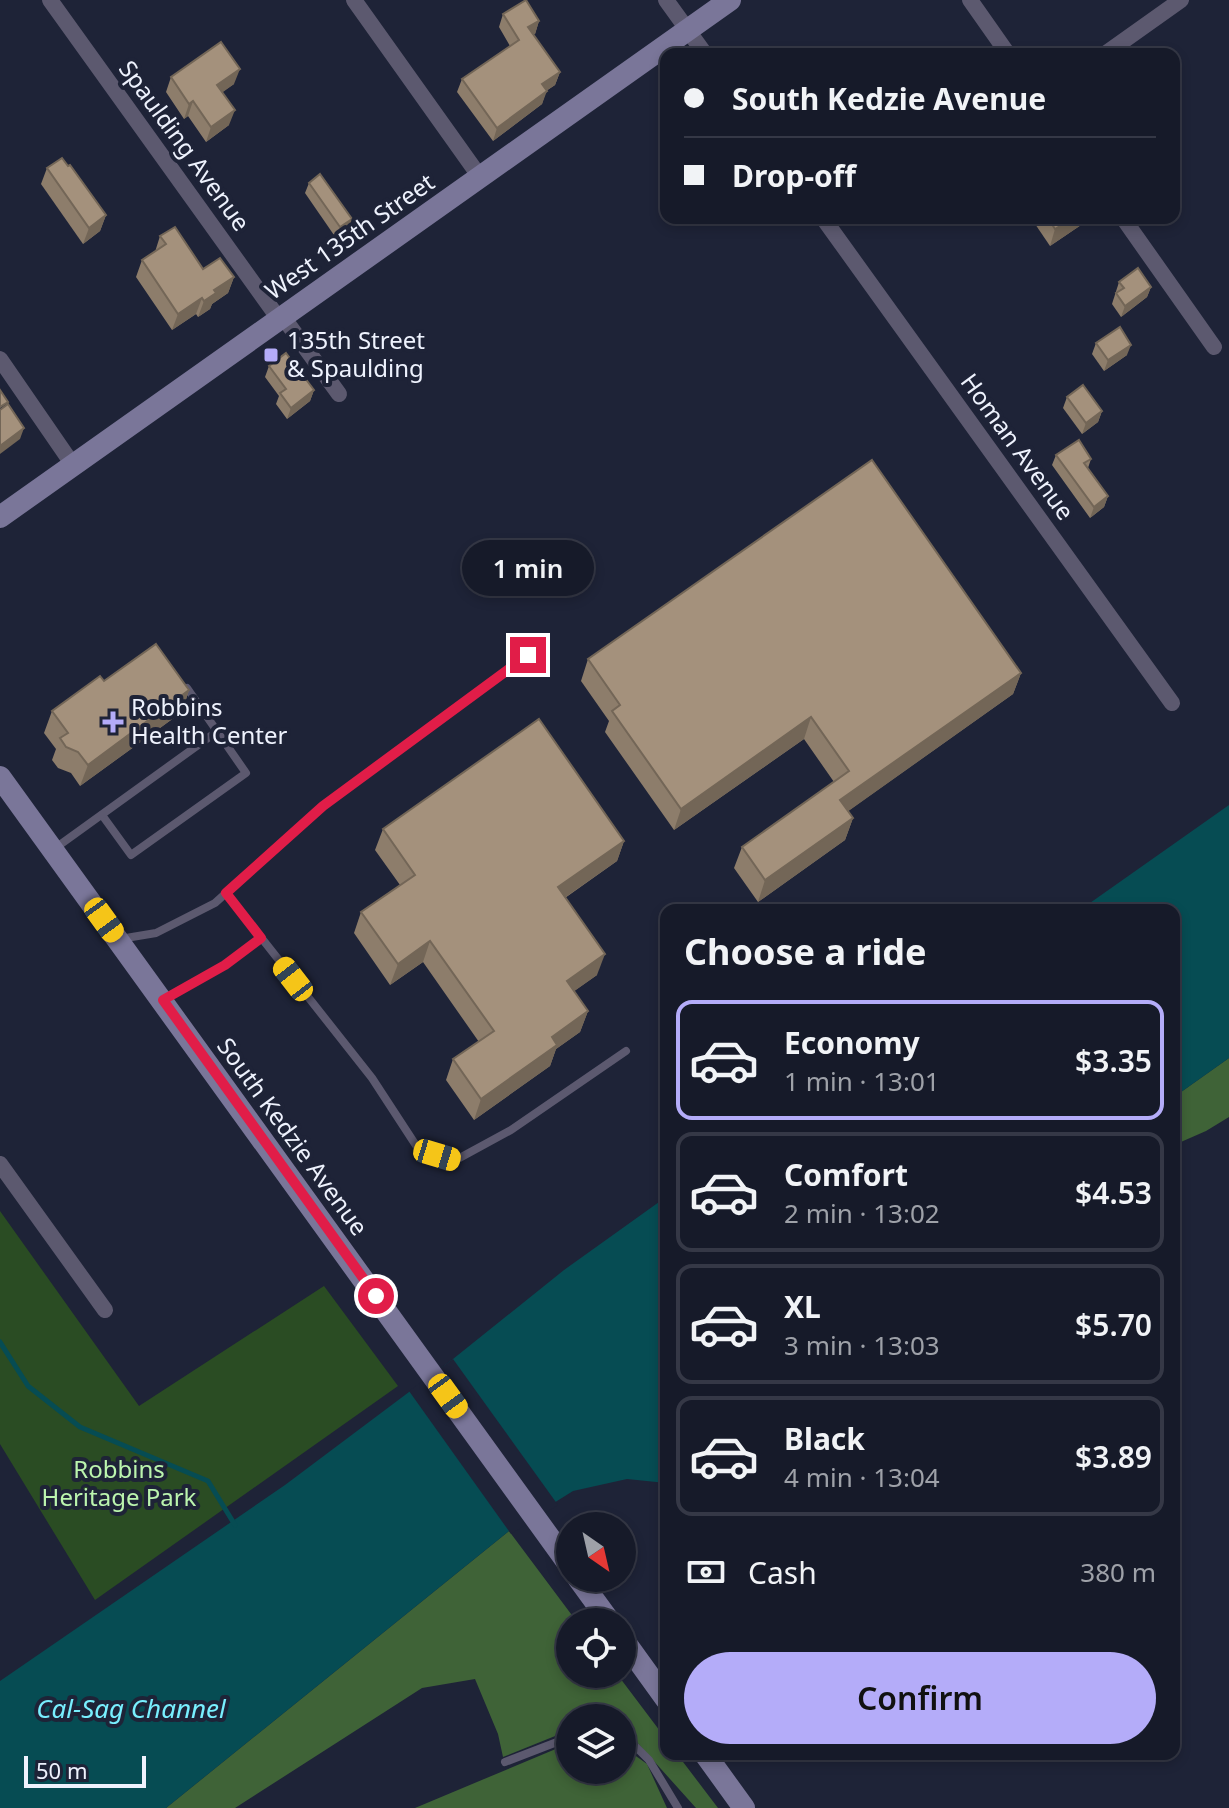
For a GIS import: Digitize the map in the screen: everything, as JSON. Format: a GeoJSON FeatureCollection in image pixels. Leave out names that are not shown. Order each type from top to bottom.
{"type":"FeatureCollection","features":[{"type":"Feature","properties":{"kind":"main road","name":"West 135th Street"},"geometry":{"type":"LineString","coordinates":[[663,48],[730,0]]}},
{"type":"Feature","properties":{"kind":"main road","name":"West 135th Street"},"geometry":{"type":"LineString","coordinates":[[0,517],[660,50]]}},
{"type":"Feature","properties":{"kind":"main road","name":"South Kedzie Avenue"},"geometry":{"type":"LineString","coordinates":[[0,777],[556,1547]]}},
{"type":"Feature","properties":{"kind":"main road"},"geometry":{"type":"LineString","coordinates":[[636,1657],[660,1691]]}},
{"type":"Feature","properties":{"kind":"main road"},"geometry":{"type":"LineString","coordinates":[[709,1760],[744,1808]]}},
{"type":"Feature","properties":{"kind":"street","name":"Spaulding Avenue"},"geometry":{"type":"LineString","coordinates":[[50,0],[339,394]]}},
{"type":"Feature","properties":{"kind":"street"},"geometry":{"type":"LineString","coordinates":[[354,0],[480,177]]}},
{"type":"Feature","properties":{"kind":"street"},"geometry":{"type":"LineString","coordinates":[[666,0],[701,48]]}},
{"type":"Feature","properties":{"kind":"street"},"geometry":{"type":"LineString","coordinates":[[970,0],[1004,48]]}},
{"type":"Feature","properties":{"kind":"street"},"geometry":{"type":"LineString","coordinates":[[1113,48],[1181,0]]}},
{"type":"Feature","properties":{"kind":"street","name":"Homan Avenue"},"geometry":{"type":"LineString","coordinates":[[827,224],[1172,703]]}},
{"type":"Feature","properties":{"kind":"street"},"geometry":{"type":"LineString","coordinates":[[1127,224],[1214,347]]}},
{"type":"Feature","properties":{"kind":"street"},"geometry":{"type":"LineString","coordinates":[[0,359],[73,465]]}},
{"type":"Feature","properties":{"kind":"street"},"geometry":{"type":"LineString","coordinates":[[0,1164],[105,1310]]}},
{"type":"Feature","properties":{"kind":"lane"},"geometry":{"type":"LineString","coordinates":[[119,940],[156,933],[215,903],[323,806],[528,655]]}},
{"type":"Feature","properties":{"kind":"lane"},"geometry":{"type":"LineString","coordinates":[[102,815],[131,855],[246,773],[187,688]]}},
{"type":"Feature","properties":{"kind":"lane"},"geometry":{"type":"LineString","coordinates":[[53,850],[219,730]]}},
{"type":"Feature","properties":{"kind":"lane"},"geometry":{"type":"LineString","coordinates":[[226,893],[372,1078],[419,1150],[454,1161],[511,1130],[626,1051]]}},
{"type":"Feature","properties":{"kind":"lane"},"geometry":{"type":"LineString","coordinates":[[163,1000],[225,965],[261,938]]}},
{"type":"Feature","properties":{"kind":"lane"},"geometry":{"type":"LineString","coordinates":[[505,1762],[556,1742]]}},
{"type":"Feature","properties":{"kind":"lane"},"geometry":{"type":"LineString","coordinates":[[636,1747],[649,1760],[678,1808]]}},
{"type":"Feature","properties":{"kind":"green space","name":"Robbins Heritage Park"},"geometry":{"type":"Polygon","coordinates":[[[0,1211],[139,1406],[324,1286],[398,1386],[95,1600],[0,1444],[0,1211]]]}},
{"type":"Feature","properties":{"kind":"shaded area"},"geometry":{"type":"Polygon","coordinates":[[[1229,1058],[1229,1117],[1180,1142],[1180,1093],[1229,1058]]]}},
{"type":"Feature","properties":{"kind":"shaded area"},"geometry":{"type":"Polygon","coordinates":[[[509,1531],[567,1608],[556,1608],[556,1688],[628,1688],[660,1731],[660,1760],[682,1760],[718,1808],[696,1808],[636,1741],[636,1704],[556,1704],[556,1736],[503,1757],[498,1734],[475,1679],[422,1688],[235,1808],[166,1808],[509,1531]]]}},
{"type":"Feature","properties":{"kind":"shaded area"},"geometry":{"type":"Polygon","coordinates":[[[556,1749],[556,1784],[636,1784],[636,1756],[647,1764],[667,1808],[415,1808],[556,1749]]]}},
{"type":"Feature","properties":{"kind":"water"},"geometry":{"type":"Polygon","coordinates":[[[1229,805],[1229,1058],[1180,1093],[1180,904],[1089,904],[1229,805]]]}},
{"type":"Feature","properties":{"kind":"water","name":"Cal-Sag Channel"},"geometry":{"type":"Polygon","coordinates":[[[660,1201],[660,1482],[627,1479],[573,1491],[509,1531],[166,1808],[0,1808],[0,1681],[285,1485],[453,1359],[564,1270],[660,1201]]]}},
{"type":"Feature","properties":{"kind":"pier"},"geometry":{"type":"Polygon","coordinates":[[[453,1359],[558,1505],[511,1534],[409,1391],[453,1359]]]}},
{"type":"Feature","properties":{"kind":"building"},"geometry":{"type":"Polygon","coordinates":[[[526,0],[539,21],[528,27],[560,72],[542,84],[547,91],[497,128],[462,79],[519,40],[503,14],[526,0]]]}},
{"type":"Feature","properties":{"kind":"building"},"geometry":{"type":"Polygon","coordinates":[[[221,42],[240,69],[217,85],[235,110],[211,127],[193,101],[189,104],[171,77],[221,42]]]}},
{"type":"Feature","properties":{"kind":"building"},"geometry":{"type":"Polygon","coordinates":[[[62,158],[106,215],[89,228],[47,168],[62,158]]]}},
{"type":"Feature","properties":{"kind":"building"},"geometry":{"type":"Polygon","coordinates":[[[320,174],[352,219],[340,227],[309,183],[320,174]]]}},
{"type":"Feature","properties":{"kind":"building"},"geometry":{"type":"Polygon","coordinates":[[[175,227],[203,269],[220,258],[234,277],[204,301],[202,298],[178,314],[142,260],[166,244],[160,236],[175,227]]]}},
{"type":"Feature","properties":{"kind":"building"},"geometry":{"type":"Polygon","coordinates":[[[1138,268],[1151,287],[1125,306],[1116,293],[1124,288],[1119,282],[1138,268]]]}},
{"type":"Feature","properties":{"kind":"building"},"geometry":{"type":"Polygon","coordinates":[[[1120,327],[1131,345],[1108,360],[1096,343],[1120,327]]]}},
{"type":"Feature","properties":{"kind":"building"},"geometry":{"type":"Polygon","coordinates":[[[286,353],[314,390],[291,408],[280,393],[286,389],[269,366],[286,353]]]}},
{"type":"Feature","properties":{"kind":"building"},"geometry":{"type":"Polygon","coordinates":[[[1083,385],[1102,411],[1086,423],[1067,397],[1083,385]]]}},
{"type":"Feature","properties":{"kind":"building"},"geometry":{"type":"Polygon","coordinates":[[[0,390],[8,402],[0,407],[0,390]]]}},
{"type":"Feature","properties":{"kind":"building"},"geometry":{"type":"Polygon","coordinates":[[[8,404],[24,428],[0,446],[0,410],[8,404]]]}},
{"type":"Feature","properties":{"kind":"building"},"geometry":{"type":"Polygon","coordinates":[[[1079,440],[1091,459],[1084,463],[1108,496],[1094,507],[1056,455],[1079,440]]]}},
{"type":"Feature","properties":{"kind":"building"},"geometry":{"type":"Polygon","coordinates":[[[872,460],[1021,673],[840,800],[853,818],[765,880],[742,847],[849,771],[811,717],[681,809],[612,711],[620,705],[588,659],[872,460]]]}},
{"type":"Feature","properties":{"kind":"building","name":"Robbins Health Center"},"geometry":{"type":"Polygon","coordinates":[[[156,644],[189,690],[88,765],[78,752],[66,747],[60,738],[68,733],[52,711],[100,676],[104,681],[156,644]]]}},
{"type":"Feature","properties":{"kind":"building"},"geometry":{"type":"Polygon","coordinates":[[[539,719],[624,841],[558,887],[605,954],[567,981],[588,1011],[552,1037],[557,1045],[481,1099],[453,1059],[494,1031],[430,941],[398,964],[361,912],[415,875],[383,829],[539,719]]]}},
{"type":"Feature","properties":{"kind":"waterway"},"geometry":{"type":"LineString","coordinates":[[0,1342],[28,1386],[80,1427],[208,1481],[235,1525]]}},
{"type":"Feature","properties":{"kind":"place","name":"135th Street & Spaulding"},"geometry":{"type":"Point","coordinates":[271,355]}},
{"type":"Feature","properties":{"kind":"place","name":"Robbins Health Center"},"geometry":{"type":"Point","coordinates":[113,722]}},
{"type":"Feature","properties":{"kind":"route"},"geometry":{"type":"LineString","coordinates":[[376,1296],[163,1000],[225,965],[261,938],[226,893],[323,806],[528,655]]}}]}
